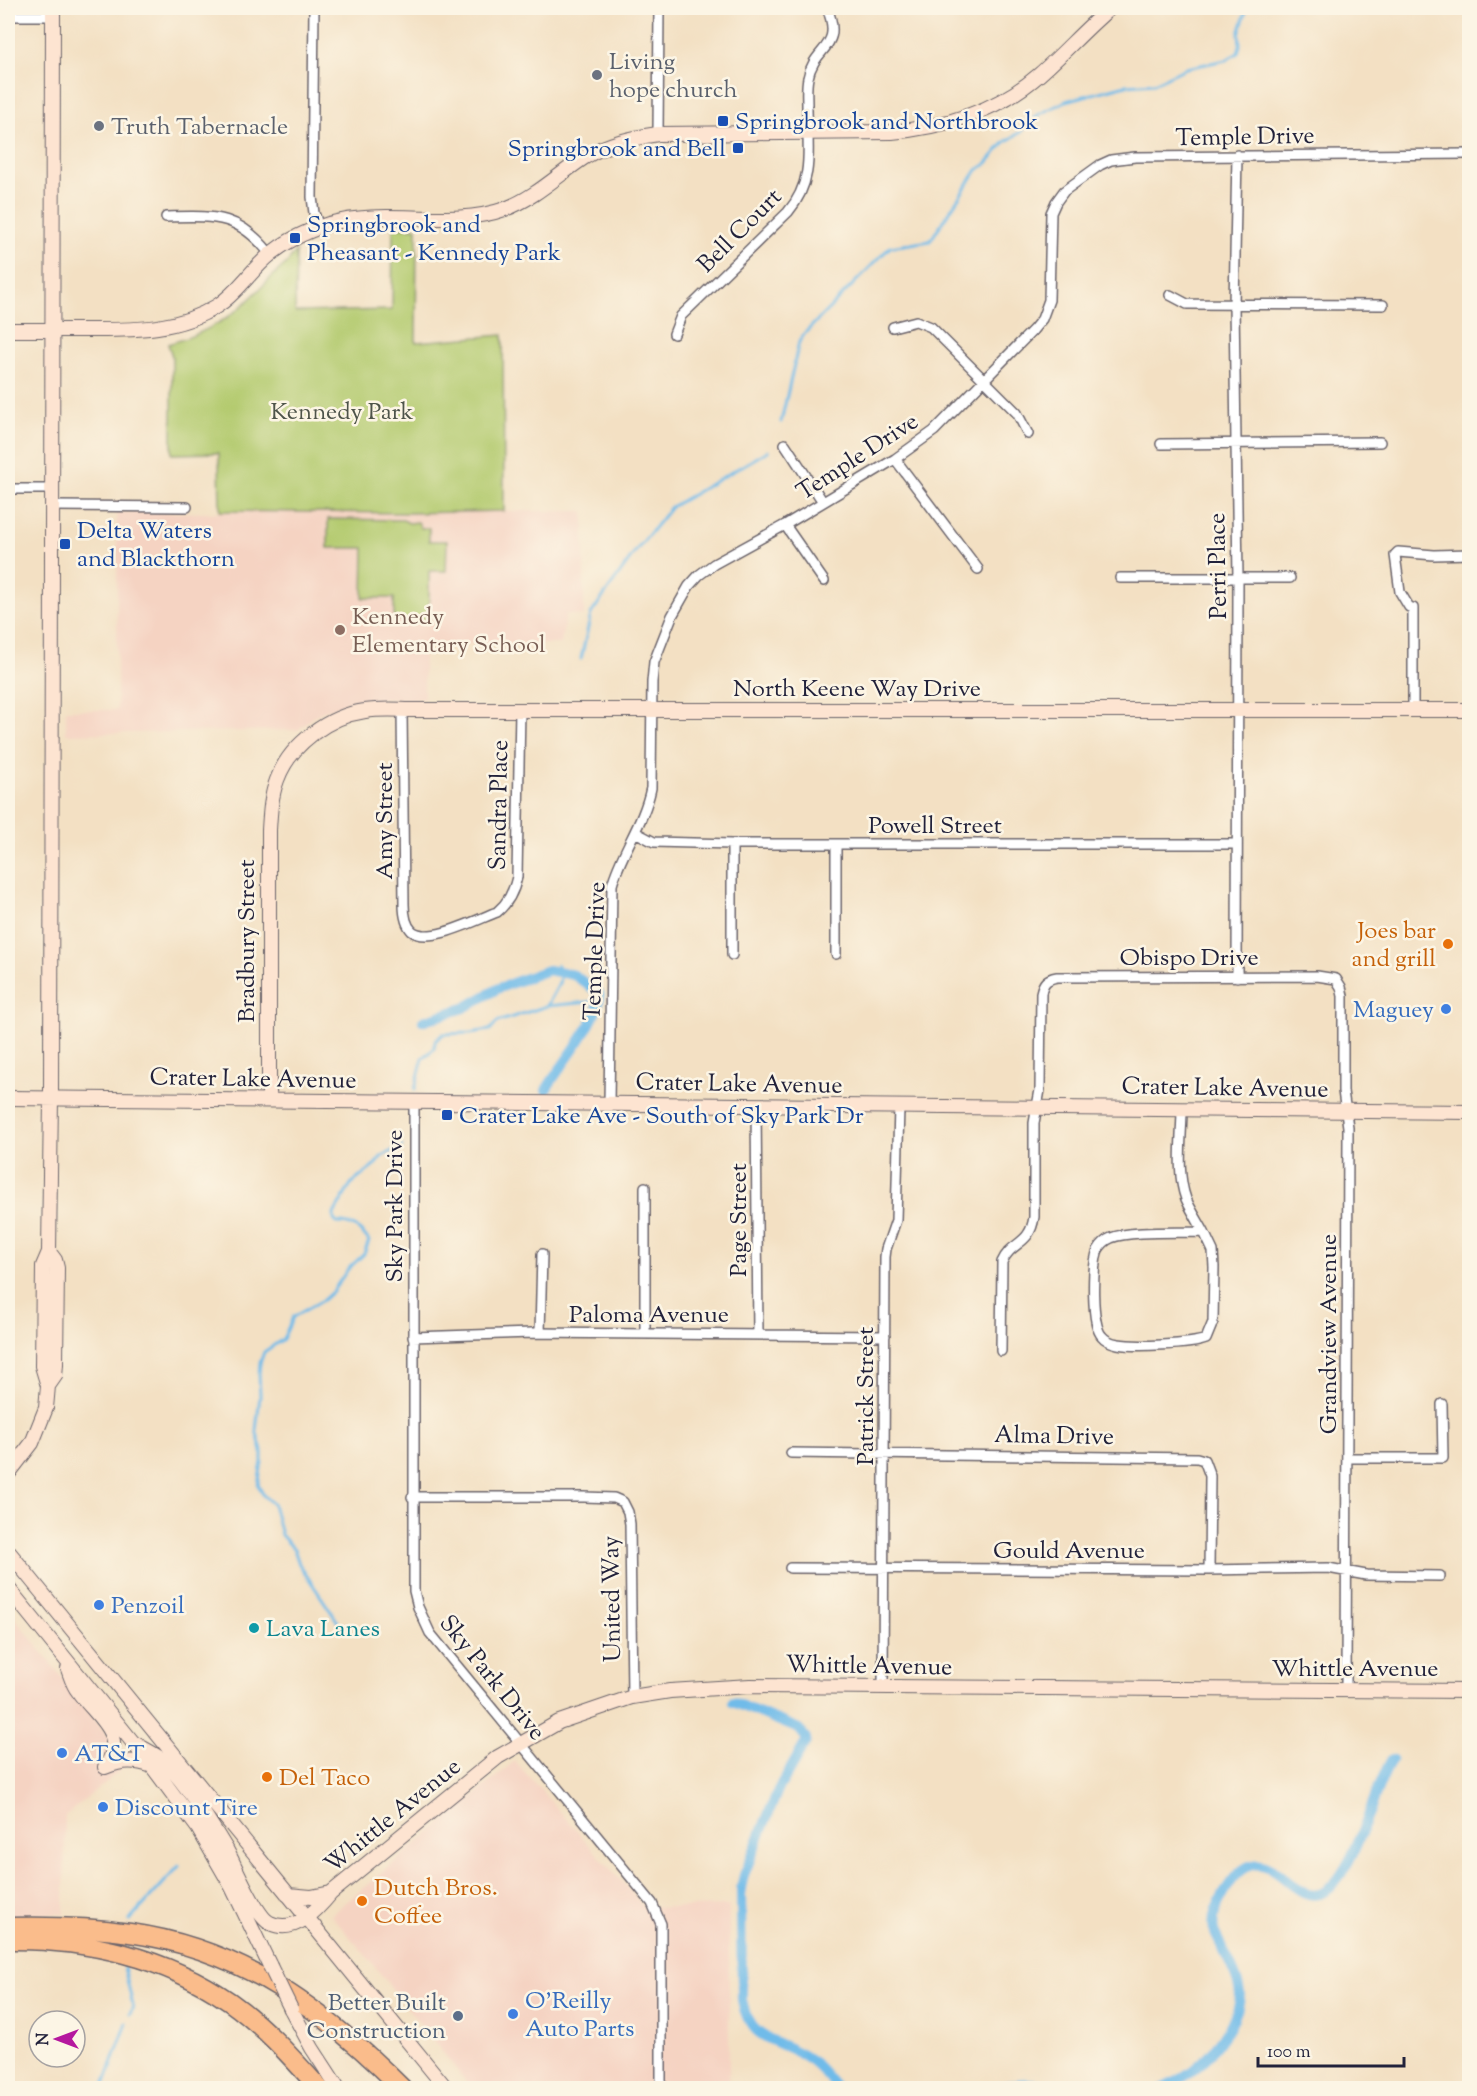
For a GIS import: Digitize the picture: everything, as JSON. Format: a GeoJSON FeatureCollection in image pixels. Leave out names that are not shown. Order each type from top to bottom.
{"type":"FeatureCollection","features":[{"type":"Feature","properties":{"kind":"highway"},"geometry":{"type":"LineString","coordinates":[[8,1927],[75,1927],[130,1933],[168,1940],[219,1956],[261,1975],[304,2003],[359,2047],[402,2088]]}},
{"type":"Feature","properties":{"kind":"highway"},"geometry":{"type":"LineString","coordinates":[[8,1940],[51,1941],[98,1948],[150,1961],[181,1974],[230,2002],[263,2030],[319,2088]]}},
{"type":"Feature","properties":{"kind":"main road"},"geometry":{"type":"LineString","coordinates":[[8,330],[145,330],[174,325],[197,317],[218,305],[237,289],[270,254],[295,238],[319,227],[350,219],[469,217],[489,214],[529,197],[585,157],[602,148],[631,138],[658,134],[892,132],[920,129],[972,115],[1005,99],[1039,75],[1110,8]]}},
{"type":"Feature","properties":{"kind":"main road"},"geometry":{"type":"LineString","coordinates":[[8,1474],[33,1443],[46,1408],[48,1386],[55,1376],[56,1364],[57,1268],[49,1252],[53,12]]}},
{"type":"Feature","properties":{"kind":"main road","name":"North Keene Way Drive"},"geometry":{"type":"LineString","coordinates":[[276,783],[283,766],[300,746],[328,723],[343,716],[368,710],[1470,710]]}},
{"type":"Feature","properties":{"kind":"main road","name":"Bradbury Street"},"geometry":{"type":"LineString","coordinates":[[269,1100],[269,830],[270,806],[276,783]]}},
{"type":"Feature","properties":{"kind":"main road","name":"Crater Lake Avenue"},"geometry":{"type":"LineString","coordinates":[[8,1098],[1470,1112]]}},
{"type":"Feature","properties":{"kind":"main road"},"geometry":{"type":"LineString","coordinates":[[8,1551],[446,2088]]}},
{"type":"Feature","properties":{"kind":"main road"},"geometry":{"type":"LineString","coordinates":[[8,1588],[134,1743],[198,1828],[232,1887],[312,2048],[338,2088]]}},
{"type":"Feature","properties":{"kind":"main road"},"geometry":{"type":"LineString","coordinates":[[61,1653],[76,1689],[110,1731],[114,1740],[111,1760],[105,1767],[124,1761],[137,1761],[152,1766]]}},
{"type":"Feature","properties":{"kind":"main road","name":"Whittle Avenue"},"geometry":{"type":"LineString","coordinates":[[307,1917],[318,1909],[331,1893],[498,1757],[560,1722],[632,1697],[670,1691],[750,1686],[1470,1691]]}},
{"type":"Feature","properties":{"kind":"main road"},"geometry":{"type":"LineString","coordinates":[[134,1743],[161,1760],[181,1782],[226,1850],[259,1914],[269,1923],[282,1926],[299,1923],[307,1917]]}},
{"type":"Feature","properties":{"kind":"main road"},"geometry":{"type":"LineString","coordinates":[[288,1895],[311,1897],[331,1893]]}},
{"type":"Feature","properties":{"kind":"street"},"geometry":{"type":"LineString","coordinates":[[314,8],[312,197],[319,227]]}},
{"type":"Feature","properties":{"kind":"street"},"geometry":{"type":"LineString","coordinates":[[658,134],[659,8]]}},
{"type":"Feature","properties":{"kind":"street","name":"Bell Court"},"geometry":{"type":"LineString","coordinates":[[674,334],[681,316],[788,212],[801,194],[807,175],[807,79],[816,60],[831,40],[833,28],[827,8]]}},
{"type":"Feature","properties":{"kind":"street"},"geometry":{"type":"LineString","coordinates":[[8,16],[53,12]]}},
{"type":"Feature","properties":{"kind":"street","name":"Temple Drive"},"geometry":{"type":"LineString","coordinates":[[609,1104],[611,897],[617,870],[648,801],[651,788],[654,662],[672,616],[688,586],[714,564],[785,525],[895,459],[934,431],[1033,330],[1042,320],[1049,300],[1051,213],[1064,191],[1100,165],[1111,160],[1135,157],[1470,154]]}},
{"type":"Feature","properties":{"kind":"street","name":"Perri Place"},"geometry":{"type":"LineString","coordinates":[[1237,977],[1238,578],[1234,443],[1234,305],[1238,155]]}},
{"type":"Feature","properties":{"kind":"street"},"geometry":{"type":"LineString","coordinates":[[166,217],[216,217],[232,221],[248,230],[270,254]]}},
{"type":"Feature","properties":{"kind":"street"},"geometry":{"type":"LineString","coordinates":[[1170,295],[1187,304],[1383,305]]}},
{"type":"Feature","properties":{"kind":"street"},"geometry":{"type":"LineString","coordinates":[[893,327],[916,321],[931,327],[1017,413],[1028,434]]}},
{"type":"Feature","properties":{"kind":"street"},"geometry":{"type":"LineString","coordinates":[[1161,444],[1380,442]]}},
{"type":"Feature","properties":{"kind":"street"},"geometry":{"type":"LineString","coordinates":[[785,444],[823,502]]}},
{"type":"Feature","properties":{"kind":"street"},"geometry":{"type":"LineString","coordinates":[[895,459],[978,569]]}},
{"type":"Feature","properties":{"kind":"street"},"geometry":{"type":"LineString","coordinates":[[8,489],[52,489]]}},
{"type":"Feature","properties":{"kind":"street"},"geometry":{"type":"LineString","coordinates":[[52,506],[187,507]]}},
{"type":"Feature","properties":{"kind":"street"},"geometry":{"type":"LineString","coordinates":[[785,525],[824,581]]}},
{"type":"Feature","properties":{"kind":"street"},"geometry":{"type":"LineString","coordinates":[[1413,710],[1413,608],[1409,607],[1400,592],[1395,555],[1398,552],[1434,555],[1470,554]]}},
{"type":"Feature","properties":{"kind":"street"},"geometry":{"type":"LineString","coordinates":[[1120,578],[1290,578]]}},
{"type":"Feature","properties":{"kind":"street","name":"Sandra Place"},"geometry":{"type":"LineString","coordinates":[[412,931],[427,935],[439,934],[497,912],[515,889],[520,709]]}},
{"type":"Feature","properties":{"kind":"street","name":"Amy Street"},"geometry":{"type":"LineString","coordinates":[[402,710],[404,904],[407,925],[412,931]]}},
{"type":"Feature","properties":{"kind":"street","name":"Powell Street"},"geometry":{"type":"LineString","coordinates":[[635,832],[654,842],[732,844],[1237,844]]}},
{"type":"Feature","properties":{"kind":"street"},"geometry":{"type":"LineString","coordinates":[[732,844],[732,955]]}},
{"type":"Feature","properties":{"kind":"street"},"geometry":{"type":"LineString","coordinates":[[836,845],[836,954]]}},
{"type":"Feature","properties":{"kind":"street","name":"Obispo Drive"},"geometry":{"type":"LineString","coordinates":[[1036,1108],[1040,1090],[1041,993],[1044,983],[1050,978],[1317,976],[1336,980]]}},
{"type":"Feature","properties":{"kind":"street","name":"Grandview Avenue"},"geometry":{"type":"LineString","coordinates":[[1336,980],[1343,996],[1343,1091],[1348,1126],[1346,1691]]}},
{"type":"Feature","properties":{"kind":"street","name":"Sky Park Drive"},"geometry":{"type":"LineString","coordinates":[[414,1102],[412,1497],[414,1591],[430,1633],[652,1903],[656,1911],[661,1924],[661,2088]]}},
{"type":"Feature","properties":{"kind":"street","name":"Page Street"},"geometry":{"type":"LineString","coordinates":[[756,1105],[758,1335]]}},
{"type":"Feature","properties":{"kind":"street","name":"Patrick Street"},"geometry":{"type":"LineString","coordinates":[[883,1688],[886,1249],[896,1220],[899,1107]]}},
{"type":"Feature","properties":{"kind":"street"},"geometry":{"type":"LineString","coordinates":[[1001,1352],[1002,1262],[1005,1256],[1028,1236],[1034,1217],[1036,1108]]}},
{"type":"Feature","properties":{"kind":"street"},"geometry":{"type":"LineString","coordinates":[[1182,1109],[1184,1190],[1187,1200],[1204,1232],[1213,1251],[1213,1322],[1206,1339],[1189,1344],[1119,1344],[1108,1341],[1102,1336],[1097,1330],[1095,1320],[1095,1263],[1098,1250],[1103,1243],[1111,1238],[1125,1235],[1204,1232]]}},
{"type":"Feature","properties":{"kind":"street"},"geometry":{"type":"LineString","coordinates":[[645,1187],[645,1333]]}},
{"type":"Feature","properties":{"kind":"street"},"geometry":{"type":"LineString","coordinates":[[540,1333],[542,1254]]}},
{"type":"Feature","properties":{"kind":"street","name":"Paloma Avenue"},"geometry":{"type":"LineString","coordinates":[[413,1337],[540,1333],[885,1336]]}},
{"type":"Feature","properties":{"kind":"street"},"geometry":{"type":"LineString","coordinates":[[1347,1458],[1443,1458],[1442,1404]]}},
{"type":"Feature","properties":{"kind":"street","name":"Alma Drive"},"geometry":{"type":"LineString","coordinates":[[791,1453],[1190,1456],[1204,1460],[1210,1476],[1209,1570]]}},
{"type":"Feature","properties":{"kind":"street","name":"United Way"},"geometry":{"type":"LineString","coordinates":[[412,1497],[584,1497],[614,1498],[623,1502],[630,1524],[632,1697]]}},
{"type":"Feature","properties":{"kind":"street","name":"Gould Avenue"},"geometry":{"type":"LineString","coordinates":[[790,1568],[1209,1570],[1328,1568],[1366,1575],[1440,1576]]}},
{"type":"Feature","properties":{"kind":"shaded area","name":"Kennedy Elementary School"},"geometry":{"type":"Polygon","coordinates":[[[220,511],[584,511],[584,616],[566,614],[561,644],[424,644],[424,699],[378,699],[348,703],[317,714],[298,730],[66,734],[66,710],[117,710],[117,512],[219,513],[220,511]]]}},
{"type":"Feature","properties":{"kind":"shaded area"},"geometry":{"type":"Polygon","coordinates":[[[8,1609],[129,1763],[65,1816],[64,1914],[8,1915],[8,1609]]]}},
{"type":"Feature","properties":{"kind":"shaded area"},"geometry":{"type":"Polygon","coordinates":[[[515,1761],[645,1908],[729,1906],[729,2088],[471,2088],[331,1915],[515,1761]]]}},
{"type":"Feature","properties":{"kind":"green space","name":"Kennedy Park"},"geometry":{"type":"Polygon","coordinates":[[[393,227],[417,228],[416,342],[503,335],[504,511],[409,513],[220,511],[219,453],[172,454],[172,356],[168,344],[217,324],[235,312],[296,252],[295,312],[392,310],[393,227]]]}},
{"type":"Feature","properties":{"kind":"green space"},"geometry":{"type":"Polygon","coordinates":[[[328,519],[418,522],[421,528],[429,528],[429,541],[447,541],[446,571],[429,571],[429,620],[394,620],[394,598],[363,598],[364,548],[328,548],[328,519]]]}},
{"type":"Feature","properties":{"kind":"waterway"},"geometry":{"type":"LineString","coordinates":[[781,422],[799,342],[803,335],[890,247],[930,241],[977,170],[985,165],[1005,142],[1021,132],[1038,115],[1066,101],[1126,85],[1154,83],[1186,68],[1226,60],[1238,53],[1239,34],[1247,8]]}},
{"type":"Feature","properties":{"kind":"waterway"},"geometry":{"type":"LineString","coordinates":[[581,659],[591,614],[635,552],[671,507],[768,451]]}},
{"type":"Feature","properties":{"kind":"waterway"},"geometry":{"type":"LineString","coordinates":[[415,1089],[423,1058],[434,1049],[435,1041],[443,1034],[490,1030],[497,1022],[547,1006],[559,984],[561,972],[557,965]]}},
{"type":"Feature","properties":{"kind":"waterway"},"geometry":{"type":"LineString","coordinates":[[423,1021],[464,1008],[499,988],[548,970],[574,975],[599,993],[599,1003],[588,1028],[546,1090]]}},
{"type":"Feature","properties":{"kind":"waterway"},"geometry":{"type":"LineString","coordinates":[[547,1006],[599,1001]]}},
{"type":"Feature","properties":{"kind":"waterway"},"geometry":{"type":"LineString","coordinates":[[342,1628],[299,1564],[294,1549],[281,1535],[273,1504],[264,1496],[258,1485],[262,1462],[262,1451],[256,1430],[260,1396],[260,1363],[264,1352],[283,1339],[293,1317],[323,1300],[333,1291],[348,1269],[364,1254],[369,1241],[351,1225],[337,1223],[334,1220],[334,1214],[351,1184],[374,1166],[382,1156],[402,1146]]}},
{"type":"Feature","properties":{"kind":"waterway"},"geometry":{"type":"LineString","coordinates":[[733,1702],[799,1729],[806,1738],[806,1742],[778,1790],[741,1888],[742,2000],[746,2015],[759,2033],[812,2061],[837,2088]]}},
{"type":"Feature","properties":{"kind":"waterway"},"geometry":{"type":"LineString","coordinates":[[1163,2088],[1184,2077],[1210,2055],[1234,2019],[1238,2007],[1240,1995],[1237,1980],[1213,1925],[1216,1908],[1227,1888],[1242,1870],[1255,1865],[1267,1867],[1302,1892],[1314,1895],[1327,1890],[1338,1879],[1356,1847],[1384,1773],[1392,1759]]}},
{"type":"Feature","properties":{"kind":"waterway"},"geometry":{"type":"LineString","coordinates":[[130,1920],[179,1866]]}},
{"type":"Feature","properties":{"kind":"waterway"},"geometry":{"type":"LineString","coordinates":[[124,1967],[133,2006],[130,2014]]}},
{"type":"Feature","properties":{"kind":"waterway"},"geometry":{"type":"LineString","coordinates":[[103,2088],[127,2023]]}},
{"type":"Feature","properties":{"kind":"waterway"},"geometry":{"type":"LineString","coordinates":[[991,2088],[1023,2084],[1039,2084],[1056,2088]]}},
{"type":"Feature","properties":{"kind":"place","name":"Living hope church"},"geometry":{"type":"Point","coordinates":[597,75]}},
{"type":"Feature","properties":{"kind":"place","name":"Springbrook and Northbrook"},"geometry":{"type":"Point","coordinates":[723,121]}},
{"type":"Feature","properties":{"kind":"place","name":"Truth Tabernacle"},"geometry":{"type":"Point","coordinates":[99,126]}},
{"type":"Feature","properties":{"kind":"place","name":"Springbrook and Bell"},"geometry":{"type":"Point","coordinates":[738,148]}},
{"type":"Feature","properties":{"kind":"place","name":"Springbrook and Pheasant - Kennedy Park"},"geometry":{"type":"Point","coordinates":[295,238]}},
{"type":"Feature","properties":{"kind":"place","name":"Delta Waters and Blackthorn"},"geometry":{"type":"Point","coordinates":[65,544]}},
{"type":"Feature","properties":{"kind":"place","name":"Kennedy Elementary School"},"geometry":{"type":"Point","coordinates":[340,630]}},
{"type":"Feature","properties":{"kind":"place","name":"Joes bar and grill"},"geometry":{"type":"Point","coordinates":[1448,944]}},
{"type":"Feature","properties":{"kind":"place","name":"Maguey"},"geometry":{"type":"Point","coordinates":[1446,1009]}},
{"type":"Feature","properties":{"kind":"place","name":"Crater Lake Ave - South of Sky Park Dr"},"geometry":{"type":"Point","coordinates":[447,1115]}},
{"type":"Feature","properties":{"kind":"place","name":"Penzoil"},"geometry":{"type":"Point","coordinates":[99,1605]}},
{"type":"Feature","properties":{"kind":"place","name":"Lava Lanes"},"geometry":{"type":"Point","coordinates":[254,1628]}},
{"type":"Feature","properties":{"kind":"place","name":"AT&T"},"geometry":{"type":"Point","coordinates":[62,1753]}},
{"type":"Feature","properties":{"kind":"place","name":"Del Taco"},"geometry":{"type":"Point","coordinates":[267,1777]}},
{"type":"Feature","properties":{"kind":"place","name":"Discount Tire"},"geometry":{"type":"Point","coordinates":[103,1807]}},
{"type":"Feature","properties":{"kind":"place","name":"Dutch Bros. Coffee"},"geometry":{"type":"Point","coordinates":[362,1901]}},
{"type":"Feature","properties":{"kind":"place","name":"O'Reilly Auto Parts"},"geometry":{"type":"Point","coordinates":[513,2014]}},
{"type":"Feature","properties":{"kind":"place","name":"Better Built Construction"},"geometry":{"type":"Point","coordinates":[458,2016]}}]}
